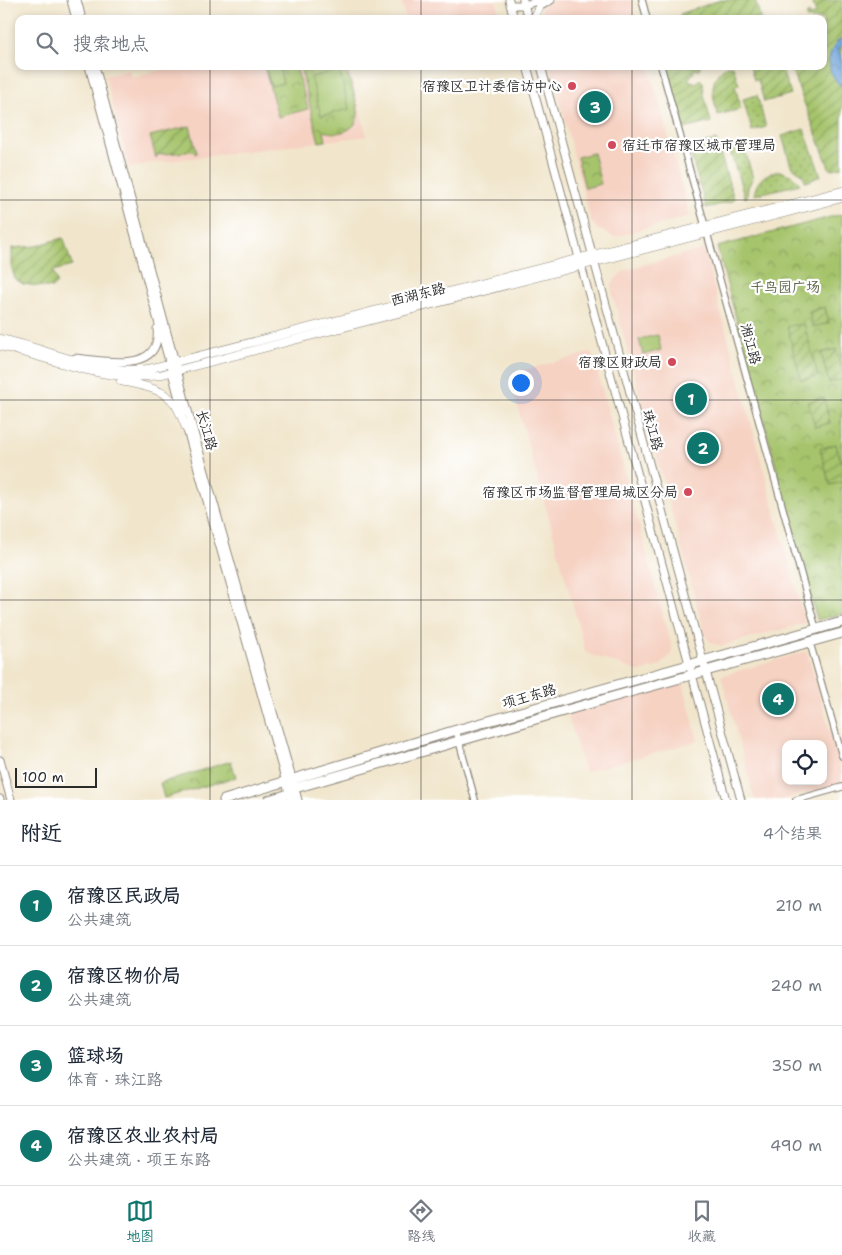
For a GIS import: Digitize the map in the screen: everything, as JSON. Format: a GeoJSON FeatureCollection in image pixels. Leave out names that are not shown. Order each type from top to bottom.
{"type":"FeatureCollection","features":[{"type":"Feature","properties":{"kind":"main road","name":"西湖东路"},"geometry":{"type":"LineString","coordinates":[[0,346],[74,368],[131,378],[580,262],[842,191]]}},
{"type":"Feature","properties":{"kind":"main road","name":"西湖东路"},"geometry":{"type":"LineString","coordinates":[[706,228],[842,198]]}},
{"type":"Feature","properties":{"kind":"main road","name":"西湖东路"},"geometry":{"type":"LineString","coordinates":[[0,339],[79,362],[126,370],[174,367]]}},
{"type":"Feature","properties":{"kind":"main road"},"geometry":{"type":"LineString","coordinates":[[74,368],[151,388],[164,395],[176,405],[187,430]]}},
{"type":"Feature","properties":{"kind":"main road","name":"项王东路"},"geometry":{"type":"LineString","coordinates":[[268,800],[291,789],[454,731],[842,622]]}},
{"type":"Feature","properties":{"kind":"main road","name":"项王东路"},"geometry":{"type":"LineString","coordinates":[[224,800],[291,789],[842,633]]}},
{"type":"Feature","properties":{"kind":"street"},"geometry":{"type":"LineString","coordinates":[[71,0],[75,15]]}},
{"type":"Feature","properties":{"kind":"street"},"geometry":{"type":"LineString","coordinates":[[77,0],[81,15]]}},
{"type":"Feature","properties":{"kind":"street"},"geometry":{"type":"LineString","coordinates":[[513,15],[509,3],[541,0]]}},
{"type":"Feature","properties":{"kind":"street"},"geometry":{"type":"LineString","coordinates":[[535,15],[539,7],[551,0]]}},
{"type":"Feature","properties":{"kind":"street"},"geometry":{"type":"LineString","coordinates":[[642,0],[646,15]]}},
{"type":"Feature","properties":{"kind":"street"},"geometry":{"type":"LineString","coordinates":[[522,2],[527,15]]}},
{"type":"Feature","properties":{"kind":"street","name":"长江路"},"geometry":{"type":"LineString","coordinates":[[90,70],[154,304],[174,367],[187,430],[291,789],[298,800]]}},
{"type":"Feature","properties":{"kind":"street","name":"长江路"},"geometry":{"type":"LineString","coordinates":[[96,70],[174,367],[291,789]]}},
{"type":"Feature","properties":{"kind":"street","name":"珠江路"},"geometry":{"type":"LineString","coordinates":[[528,70],[726,800]]}},
{"type":"Feature","properties":{"kind":"street","name":"珠江路"},"geometry":{"type":"LineString","coordinates":[[541,70],[740,800]]}},
{"type":"Feature","properties":{"kind":"street","name":"湘江路"},"geometry":{"type":"LineString","coordinates":[[662,70],[816,630]]}},
{"type":"Feature","properties":{"kind":"street"},"geometry":{"type":"LineString","coordinates":[[62,357],[127,363],[147,356],[154,349],[158,340],[154,304]]}},
{"type":"Feature","properties":{"kind":"street"},"geometry":{"type":"LineString","coordinates":[[810,643],[842,756]]}},
{"type":"Feature","properties":{"kind":"street"},"geometry":{"type":"LineString","coordinates":[[454,731],[473,800]]}},
{"type":"Feature","properties":{"kind":"street"},"geometry":{"type":"LineString","coordinates":[[0,760],[11,800]]}},
{"type":"Feature","properties":{"kind":"street"},"geometry":{"type":"LineString","coordinates":[[796,800],[842,787]]}},
{"type":"Feature","properties":{"kind":"shaded area"},"geometry":{"type":"Polygon","coordinates":[[[401,0],[496,0],[500,15],[405,15],[401,0]]]}},
{"type":"Feature","properties":{"kind":"shaded area"},"geometry":{"type":"Polygon","coordinates":[[[556,0],[631,0],[635,15],[539,15],[542,7],[548,2],[556,0]]]}},
{"type":"Feature","properties":{"kind":"shaded area"},"geometry":{"type":"Polygon","coordinates":[[[129,70],[131,77],[160,70],[349,70],[367,136],[146,164],[129,169],[105,76],[129,70]]]}},
{"type":"Feature","properties":{"kind":"shaded area"},"geometry":{"type":"Polygon","coordinates":[[[551,70],[650,70],[690,216],[614,237],[597,229],[591,221],[551,70]]]}},
{"type":"Feature","properties":{"kind":"shaded area"},"geometry":{"type":"Polygon","coordinates":[[[704,249],[805,623],[721,646],[708,640],[705,635],[612,293],[612,285],[615,279],[628,269],[704,249]]]}},
{"type":"Feature","properties":{"kind":"shaded area"},"geometry":{"type":"Polygon","coordinates":[[[592,352],[672,648],[671,654],[660,666],[640,672],[586,653],[510,379],[513,373],[592,352]]]}},
{"type":"Feature","properties":{"kind":"shaded area"},"geometry":{"type":"Polygon","coordinates":[[[807,651],[842,773],[842,783],[781,800],[755,800],[721,676],[807,651]]]}},
{"type":"Feature","properties":{"kind":"shaded area"},"geometry":{"type":"Polygon","coordinates":[[[683,682],[698,741],[585,772],[568,715],[683,682]]]}},
{"type":"Feature","properties":{"kind":"green space"},"geometry":{"type":"Polygon","coordinates":[[[720,0],[755,0],[760,15],[680,15],[720,0]]]}},
{"type":"Feature","properties":{"kind":"green space"},"geometry":{"type":"Polygon","coordinates":[[[812,0],[842,0],[842,167],[830,170],[792,70],[827,70],[827,15],[813,15],[816,14],[812,0]]]}},
{"type":"Feature","properties":{"kind":"green space"},"geometry":{"type":"Polygon","coordinates":[[[265,70],[297,70],[308,109],[278,117],[265,70]]]}},
{"type":"Feature","properties":{"kind":"green space"},"geometry":{"type":"Polygon","coordinates":[[[266,70],[280,70],[283,83],[271,86],[266,70]]]}},
{"type":"Feature","properties":{"kind":"green space"},"geometry":{"type":"Polygon","coordinates":[[[301,70],[346,70],[355,95],[358,112],[355,124],[341,132],[324,131],[326,141],[319,142],[301,70]]]}},
{"type":"Feature","properties":{"kind":"green space"},"geometry":{"type":"Polygon","coordinates":[[[339,70],[349,109],[321,116],[311,77],[339,70]]]}},
{"type":"Feature","properties":{"kind":"green space"},"geometry":{"type":"Polygon","coordinates":[[[668,70],[695,70],[688,80],[697,83],[700,79],[703,82],[704,95],[711,122],[684,129],[668,70]]]}},
{"type":"Feature","properties":{"kind":"green space"},"geometry":{"type":"Polygon","coordinates":[[[734,70],[739,85],[735,86],[741,109],[718,115],[713,89],[716,77],[720,71],[734,70]]]}},
{"type":"Feature","properties":{"kind":"green space"},"geometry":{"type":"Polygon","coordinates":[[[751,70],[782,70],[791,94],[764,102],[758,80],[754,80],[751,70]]]}},
{"type":"Feature","properties":{"kind":"green space"},"geometry":{"type":"Polygon","coordinates":[[[757,95],[766,127],[752,131],[743,99],[757,95]]]}},
{"type":"Feature","properties":{"kind":"green space"},"geometry":{"type":"Polygon","coordinates":[[[605,96],[609,112],[585,119],[580,103],[605,96]]]}},
{"type":"Feature","properties":{"kind":"green space"},"geometry":{"type":"Polygon","coordinates":[[[190,126],[197,153],[195,154],[194,151],[157,155],[156,158],[150,136],[190,126]]]}},
{"type":"Feature","properties":{"kind":"green space"},"geometry":{"type":"Polygon","coordinates":[[[804,129],[821,176],[806,182],[802,174],[791,166],[782,136],[804,129]]]}},
{"type":"Feature","properties":{"kind":"green space"},"geometry":{"type":"Polygon","coordinates":[[[716,140],[734,199],[733,201],[706,208],[689,148],[716,140]]]}},
{"type":"Feature","properties":{"kind":"green space"},"geometry":{"type":"Polygon","coordinates":[[[744,147],[753,178],[745,198],[730,151],[744,147]]]}},
{"type":"Feature","properties":{"kind":"green space"},"geometry":{"type":"Polygon","coordinates":[[[593,153],[601,184],[585,188],[577,157],[593,153]]]}},
{"type":"Feature","properties":{"kind":"green space"},"geometry":{"type":"Polygon","coordinates":[[[780,171],[793,176],[800,184],[754,195],[757,185],[762,178],[770,173],[780,171]]]}},
{"type":"Feature","properties":{"kind":"green space","name":"千鸟园广场"},"geometry":{"type":"Polygon","coordinates":[[[842,214],[842,614],[817,620],[717,247],[842,214]]]}},
{"type":"Feature","properties":{"kind":"green space"},"geometry":{"type":"Polygon","coordinates":[[[64,239],[72,266],[53,271],[57,283],[52,288],[23,284],[15,279],[12,269],[12,248],[36,246],[64,239]]]}},
{"type":"Feature","properties":{"kind":"green space"},"geometry":{"type":"Polygon","coordinates":[[[825,307],[829,323],[813,327],[809,312],[825,307]]]}},
{"type":"Feature","properties":{"kind":"green space"},"geometry":{"type":"Polygon","coordinates":[[[804,324],[818,376],[801,380],[787,326],[804,324]]]}},
{"type":"Feature","properties":{"kind":"green space"},"geometry":{"type":"Polygon","coordinates":[[[658,335],[661,350],[643,355],[639,339],[658,335]]]}},
{"type":"Feature","properties":{"kind":"green space"},"geometry":{"type":"Polygon","coordinates":[[[836,349],[842,370],[842,379],[829,383],[821,353],[836,349]]]}},
{"type":"Feature","properties":{"kind":"green space"},"geometry":{"type":"Polygon","coordinates":[[[824,398],[830,423],[815,427],[808,402],[824,398]]]}},
{"type":"Feature","properties":{"kind":"green space"},"geometry":{"type":"Polygon","coordinates":[[[836,444],[842,465],[842,482],[830,485],[820,449],[836,444]]]}},
{"type":"Feature","properties":{"kind":"green space"},"geometry":{"type":"Polygon","coordinates":[[[231,761],[236,777],[164,798],[160,783],[231,761]]]}},
{"type":"Feature","properties":{"kind":"water"},"geometry":{"type":"Polygon","coordinates":[[[842,37],[842,44],[839,50],[842,62],[842,87],[832,75],[829,62],[832,49],[842,37]]]}},
{"type":"Feature","properties":{"kind":"place","name":"宿豫区卫计委信访中心"},"geometry":{"type":"Point","coordinates":[572,86]}},
{"type":"Feature","properties":{"kind":"place","name":"篮球场"},"geometry":{"type":"Point","coordinates":[595,107]}},
{"type":"Feature","properties":{"kind":"place","name":"宿迁市宿豫区城市管理局"},"geometry":{"type":"Point","coordinates":[612,145]}},
{"type":"Feature","properties":{"kind":"place","name":"宿豫区财政局"},"geometry":{"type":"Point","coordinates":[672,362]}},
{"type":"Feature","properties":{"kind":"place","name":"宿豫区民政局"},"geometry":{"type":"Point","coordinates":[691,399]}},
{"type":"Feature","properties":{"kind":"place","name":"宿豫区物价局"},"geometry":{"type":"Point","coordinates":[703,448]}},
{"type":"Feature","properties":{"kind":"place","name":"宿豫区市场监督管理局城区分局"},"geometry":{"type":"Point","coordinates":[688,492]}},
{"type":"Feature","properties":{"kind":"place","name":"宿豫区农业农村局"},"geometry":{"type":"Point","coordinates":[778,699]}}]}
